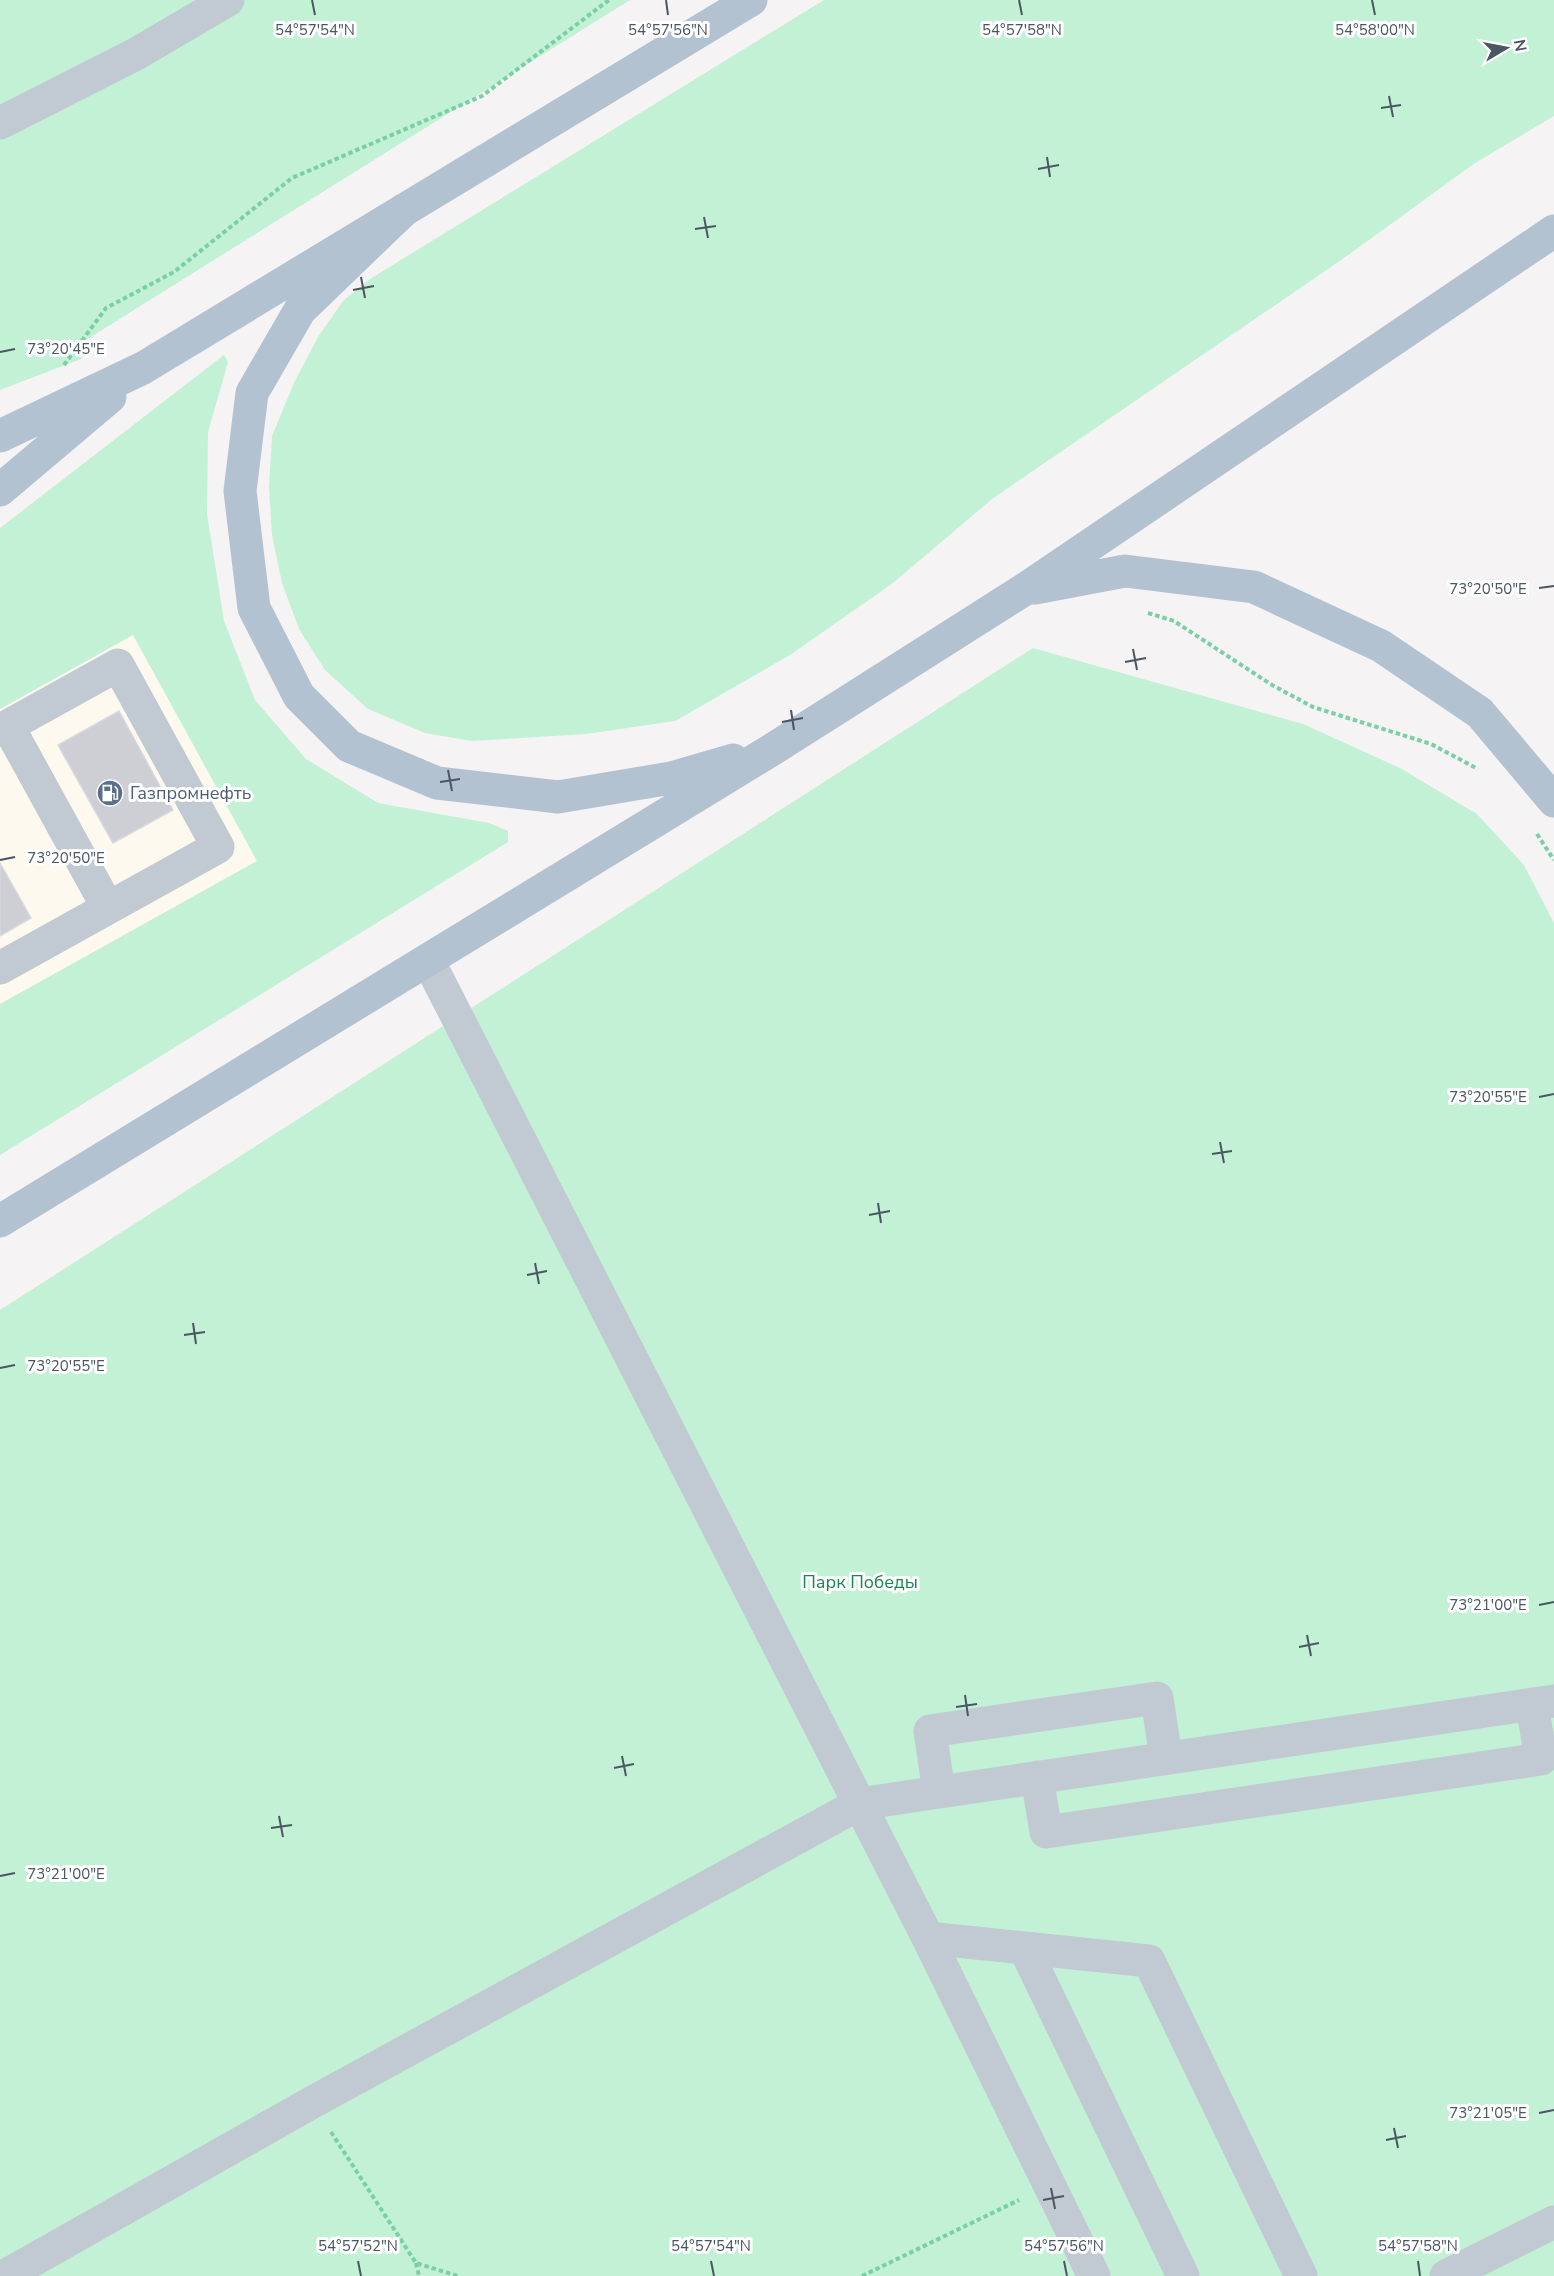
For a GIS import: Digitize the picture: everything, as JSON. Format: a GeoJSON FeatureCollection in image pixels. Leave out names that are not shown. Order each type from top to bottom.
{"type":"FeatureCollection","features":[{"type":"Feature","properties":{"kind":"main road"},"geometry":{"type":"LineString","coordinates":[[0,436],[144,369],[751,0]]}},
{"type":"Feature","properties":{"kind":"main road"},"geometry":{"type":"LineString","coordinates":[[405,209],[300,310],[252,393],[240,491],[254,608],[299,696],[349,746],[437,783],[558,796],[671,778],[773,749]]}},
{"type":"Feature","properties":{"kind":"main road"},"geometry":{"type":"LineString","coordinates":[[0,1221],[773,749],[1022,591],[1554,231]]}},
{"type":"Feature","properties":{"kind":"main road"},"geometry":{"type":"LineString","coordinates":[[0,490],[144,369]]}},
{"type":"Feature","properties":{"kind":"main road"},"geometry":{"type":"LineString","coordinates":[[1022,591],[1125,571],[1254,588],[1381,646],[1480,713],[1554,801]]}},
{"type":"Feature","properties":{"kind":"lane"},"geometry":{"type":"LineString","coordinates":[[0,123],[136,54],[228,0]]}},
{"type":"Feature","properties":{"kind":"lane"},"geometry":{"type":"LineString","coordinates":[[0,968],[218,847],[118,665],[4,728],[108,908]]}},
{"type":"Feature","properties":{"kind":"lane"},"geometry":{"type":"LineString","coordinates":[[428,960],[928,1938],[1094,2276]]}},
{"type":"Feature","properties":{"kind":"lane"},"geometry":{"type":"LineString","coordinates":[[939,1792],[930,1731],[1157,1698],[1166,1758]]}},
{"type":"Feature","properties":{"kind":"lane"},"geometry":{"type":"LineString","coordinates":[[5,2276],[311,2103],[859,1804],[1037,1777],[1543,1703],[1541,1759],[1058,1831],[1046,1832],[1037,1777]]}},
{"type":"Feature","properties":{"kind":"lane"},"geometry":{"type":"LineString","coordinates":[[928,1938],[1149,1961],[1301,2276]]}},
{"type":"Feature","properties":{"kind":"lane"},"geometry":{"type":"LineString","coordinates":[[1025,1949],[1183,2276]]}},
{"type":"Feature","properties":{"kind":"lane"},"geometry":{"type":"LineString","coordinates":[[1446,2276],[1554,2222]]}},
{"type":"Feature","properties":{"kind":"path"},"geometry":{"type":"LineString","coordinates":[[58,372],[106,308],[174,272],[292,178],[482,96],[609,0]]}},
{"type":"Feature","properties":{"kind":"path"},"geometry":{"type":"LineString","coordinates":[[1146,612],[1174,621],[1272,685],[1312,707],[1431,744],[1478,770],[1486,777]]}},
{"type":"Feature","properties":{"kind":"path"},"geometry":{"type":"LineString","coordinates":[[1531,825],[1554,860]]}},
{"type":"Feature","properties":{"kind":"path"},"geometry":{"type":"LineString","coordinates":[[311,2103],[416,2263],[419,2276]]}},
{"type":"Feature","properties":{"kind":"path"},"geometry":{"type":"LineString","coordinates":[[862,2276],[1050,2185]]}},
{"type":"Feature","properties":{"kind":"path"},"geometry":{"type":"LineString","coordinates":[[416,2263],[458,2276]]}},
{"type":"Feature","properties":{"kind":"shaded area"},"geometry":{"type":"Polygon","coordinates":[[[133,635],[257,861],[0,1004],[0,709],[133,635]]]}},
{"type":"Feature","properties":{"kind":"green space"},"geometry":{"type":"Polygon","coordinates":[[[0,0],[630,0],[86,340],[81,359],[0,390],[0,0]]]}},
{"type":"Feature","properties":{"kind":"green space"},"geometry":{"type":"Polygon","coordinates":[[[824,0],[1554,0],[1554,116],[1475,163],[1344,258],[992,499],[893,583],[790,655],[675,721],[586,734],[472,741],[425,733],[368,709],[325,670],[299,629],[282,583],[272,535],[269,488],[272,436],[294,383],[318,337],[343,301],[370,279],[824,0]]]}},
{"type":"Feature","properties":{"kind":"green space"},"geometry":{"type":"Polygon","coordinates":[[[224,355],[228,362],[208,432],[207,514],[224,621],[255,700],[306,759],[378,803],[489,823],[508,831],[508,842],[0,1155],[0,1004],[257,861],[133,635],[0,709],[0,528],[224,355]]]}},
{"type":"Feature","properties":{"kind":"green space","name":"Парк Победы"},"geometry":{"type":"Polygon","coordinates":[[[1033,648],[1303,724],[1400,768],[1477,814],[1524,865],[1554,923],[1554,2276],[0,2276],[0,1310],[1033,648]]]}},
{"type":"Feature","properties":{"kind":"building"},"geometry":{"type":"Polygon","coordinates":[[[119,711],[173,810],[113,843],[58,745],[119,711]]]}},
{"type":"Feature","properties":{"kind":"building"},"geometry":{"type":"Polygon","coordinates":[[[0,863],[31,918],[0,936],[0,863]]]}},
{"type":"Feature","properties":{"kind":"place","name":"Газпромнефть"},"geometry":{"type":"Point","coordinates":[110,793]}}]}
